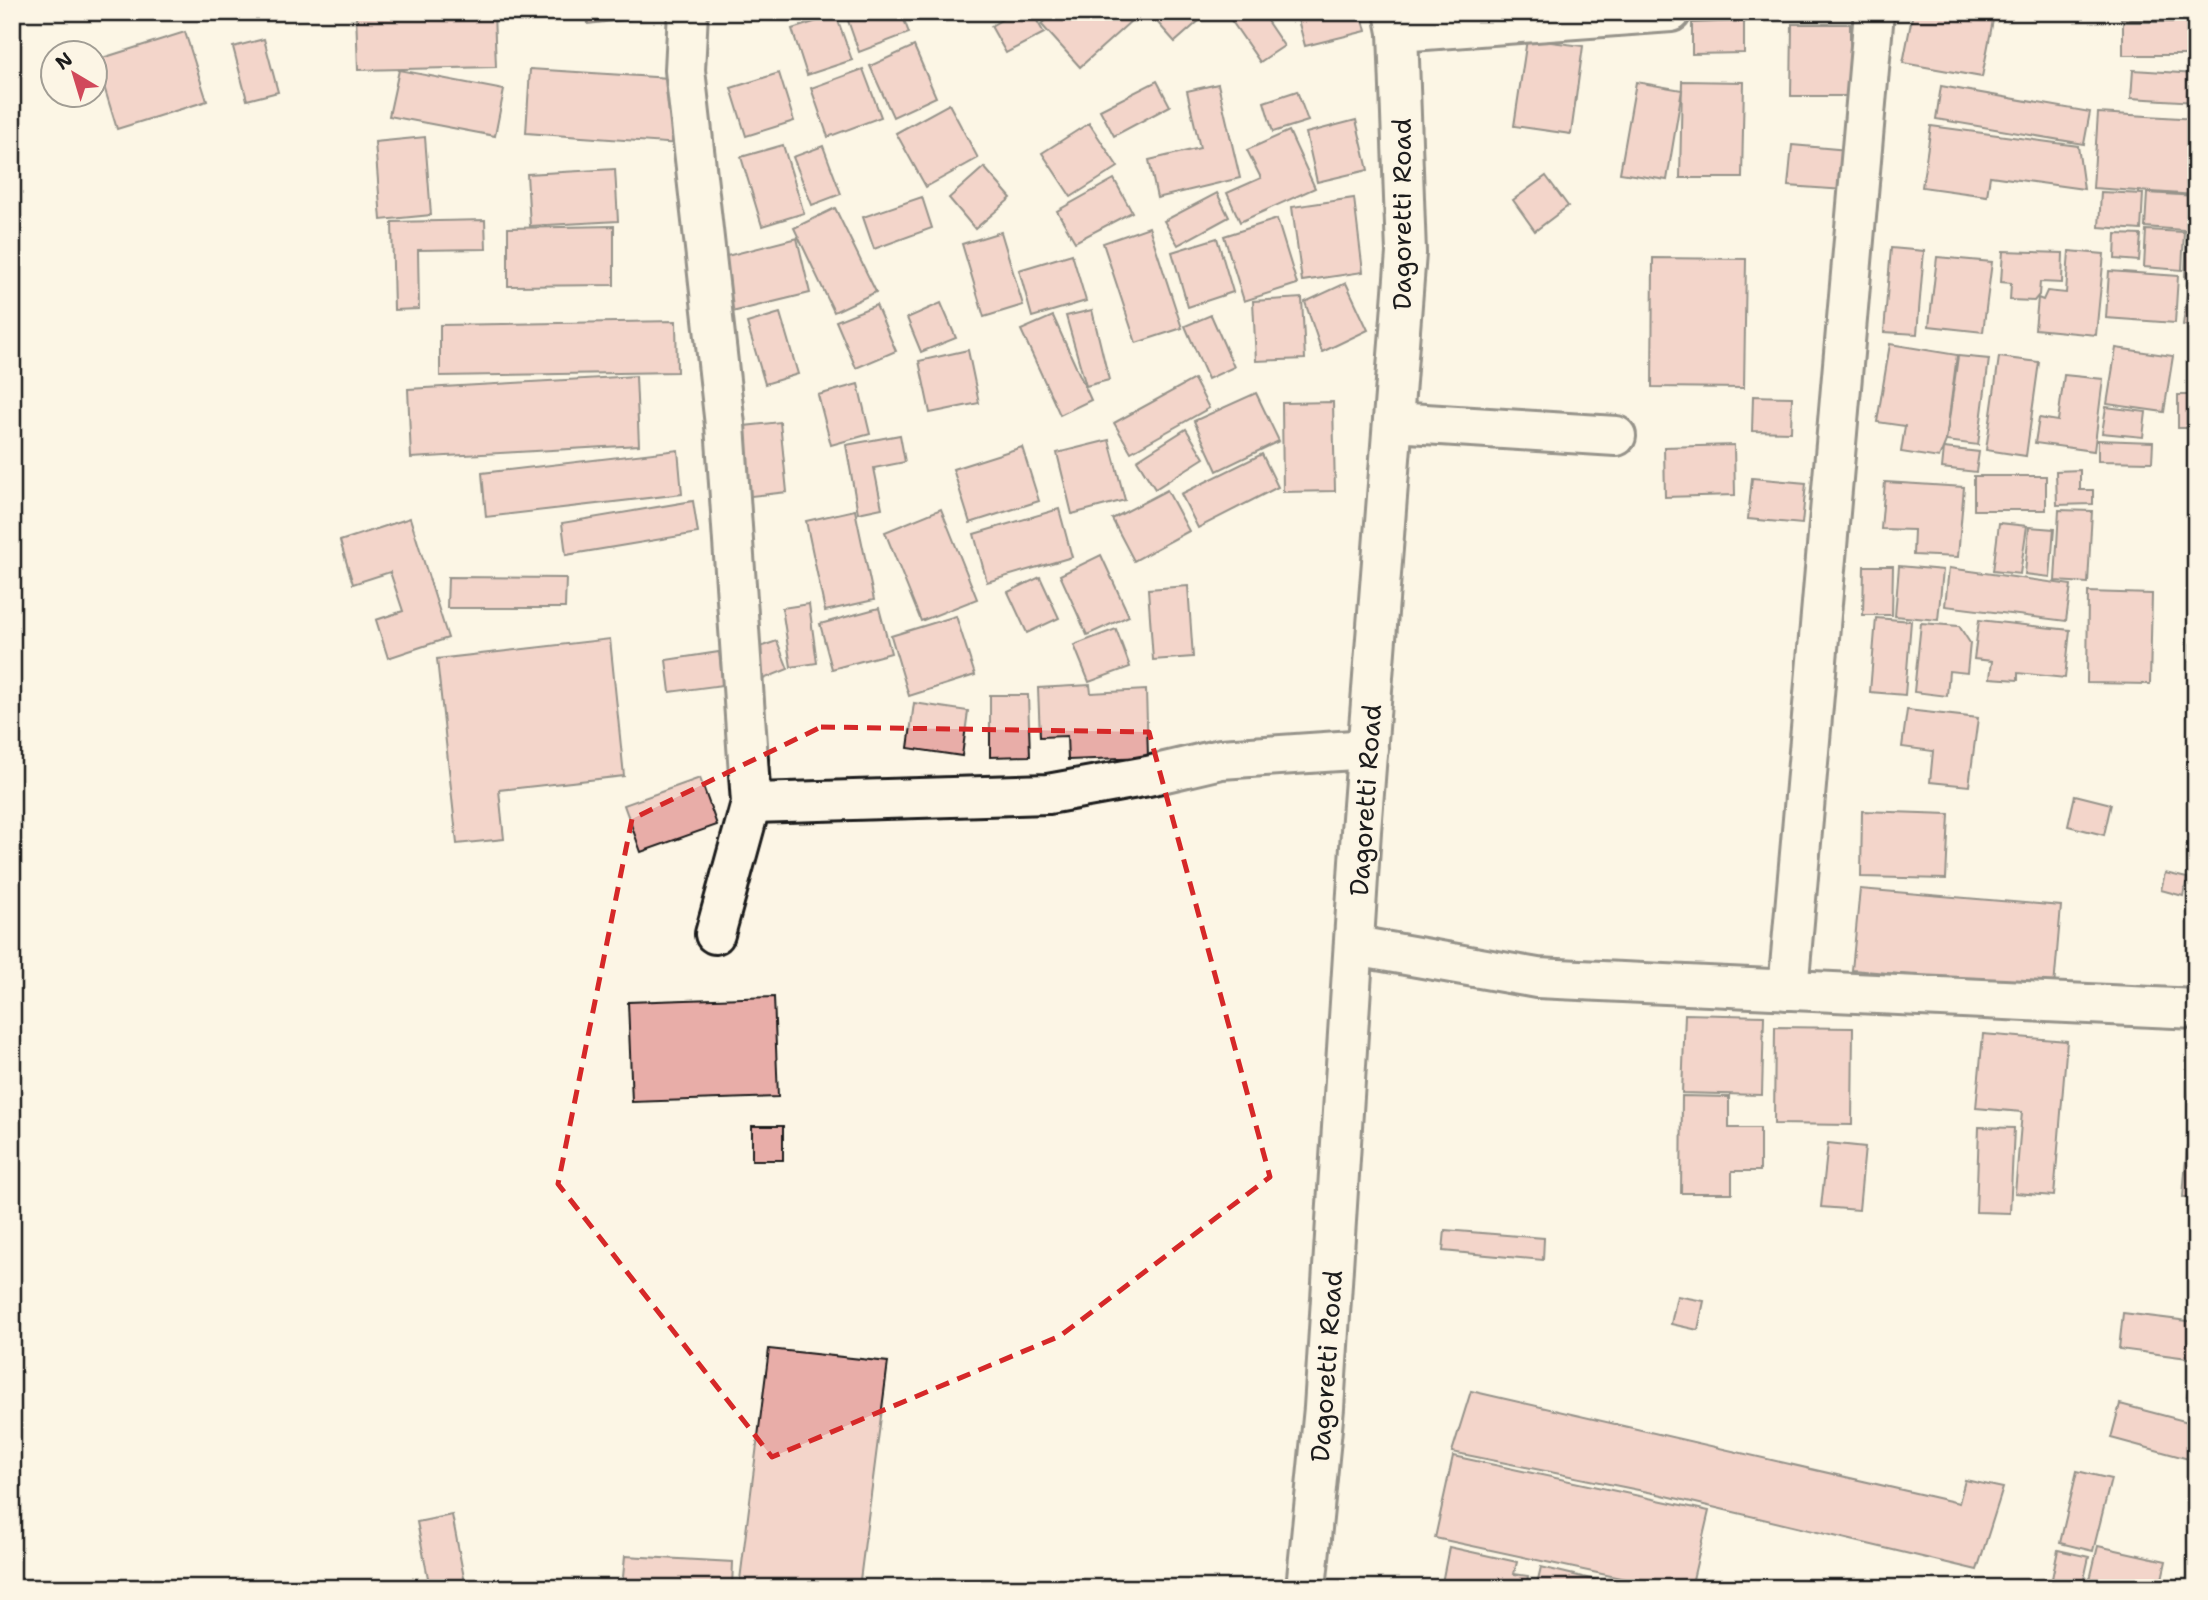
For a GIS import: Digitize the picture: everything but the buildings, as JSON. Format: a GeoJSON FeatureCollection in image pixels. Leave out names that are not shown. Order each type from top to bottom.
{"type":"FeatureCollection","features":[{"type":"Feature","properties":{"kind":"street"},"geometry":{"type":"LineString","coordinates":[[688,12],[685,70],[725,425],[751,803],[715,934]]}},
{"type":"Feature","properties":{"kind":"street"},"geometry":{"type":"LineString","coordinates":[[1396,22],[1671,12]]}},
{"type":"Feature","properties":{"kind":"street"},"geometry":{"type":"LineString","coordinates":[[1788,990],[1874,12]]}},
{"type":"Feature","properties":{"kind":"street","name":"Dagoretti Road"},"geometry":{"type":"LineString","coordinates":[[1306,1588],[1324,1408],[1368,749],[1406,253],[1396,22]]}},
{"type":"Feature","properties":{"kind":"street"},"geometry":{"type":"LineString","coordinates":[[1393,422],[1616,436]]}},
{"type":"Feature","properties":{"kind":"street"},"geometry":{"type":"LineString","coordinates":[[751,803],[1048,794],[1222,759],[1368,749]]}},
{"type":"Feature","properties":{"kind":"street"},"geometry":{"type":"LineString","coordinates":[[1355,946],[1537,978],[2196,1009]]}},
{"type":"Feature","properties":{"kind":"highlighted area"},"geometry":{"type":"Polygon","coordinates":[[[821,727],[1149,732],[1270,1177],[1060,1336],[772,1457],[558,1184],[632,819],[821,727]]]}}]}
